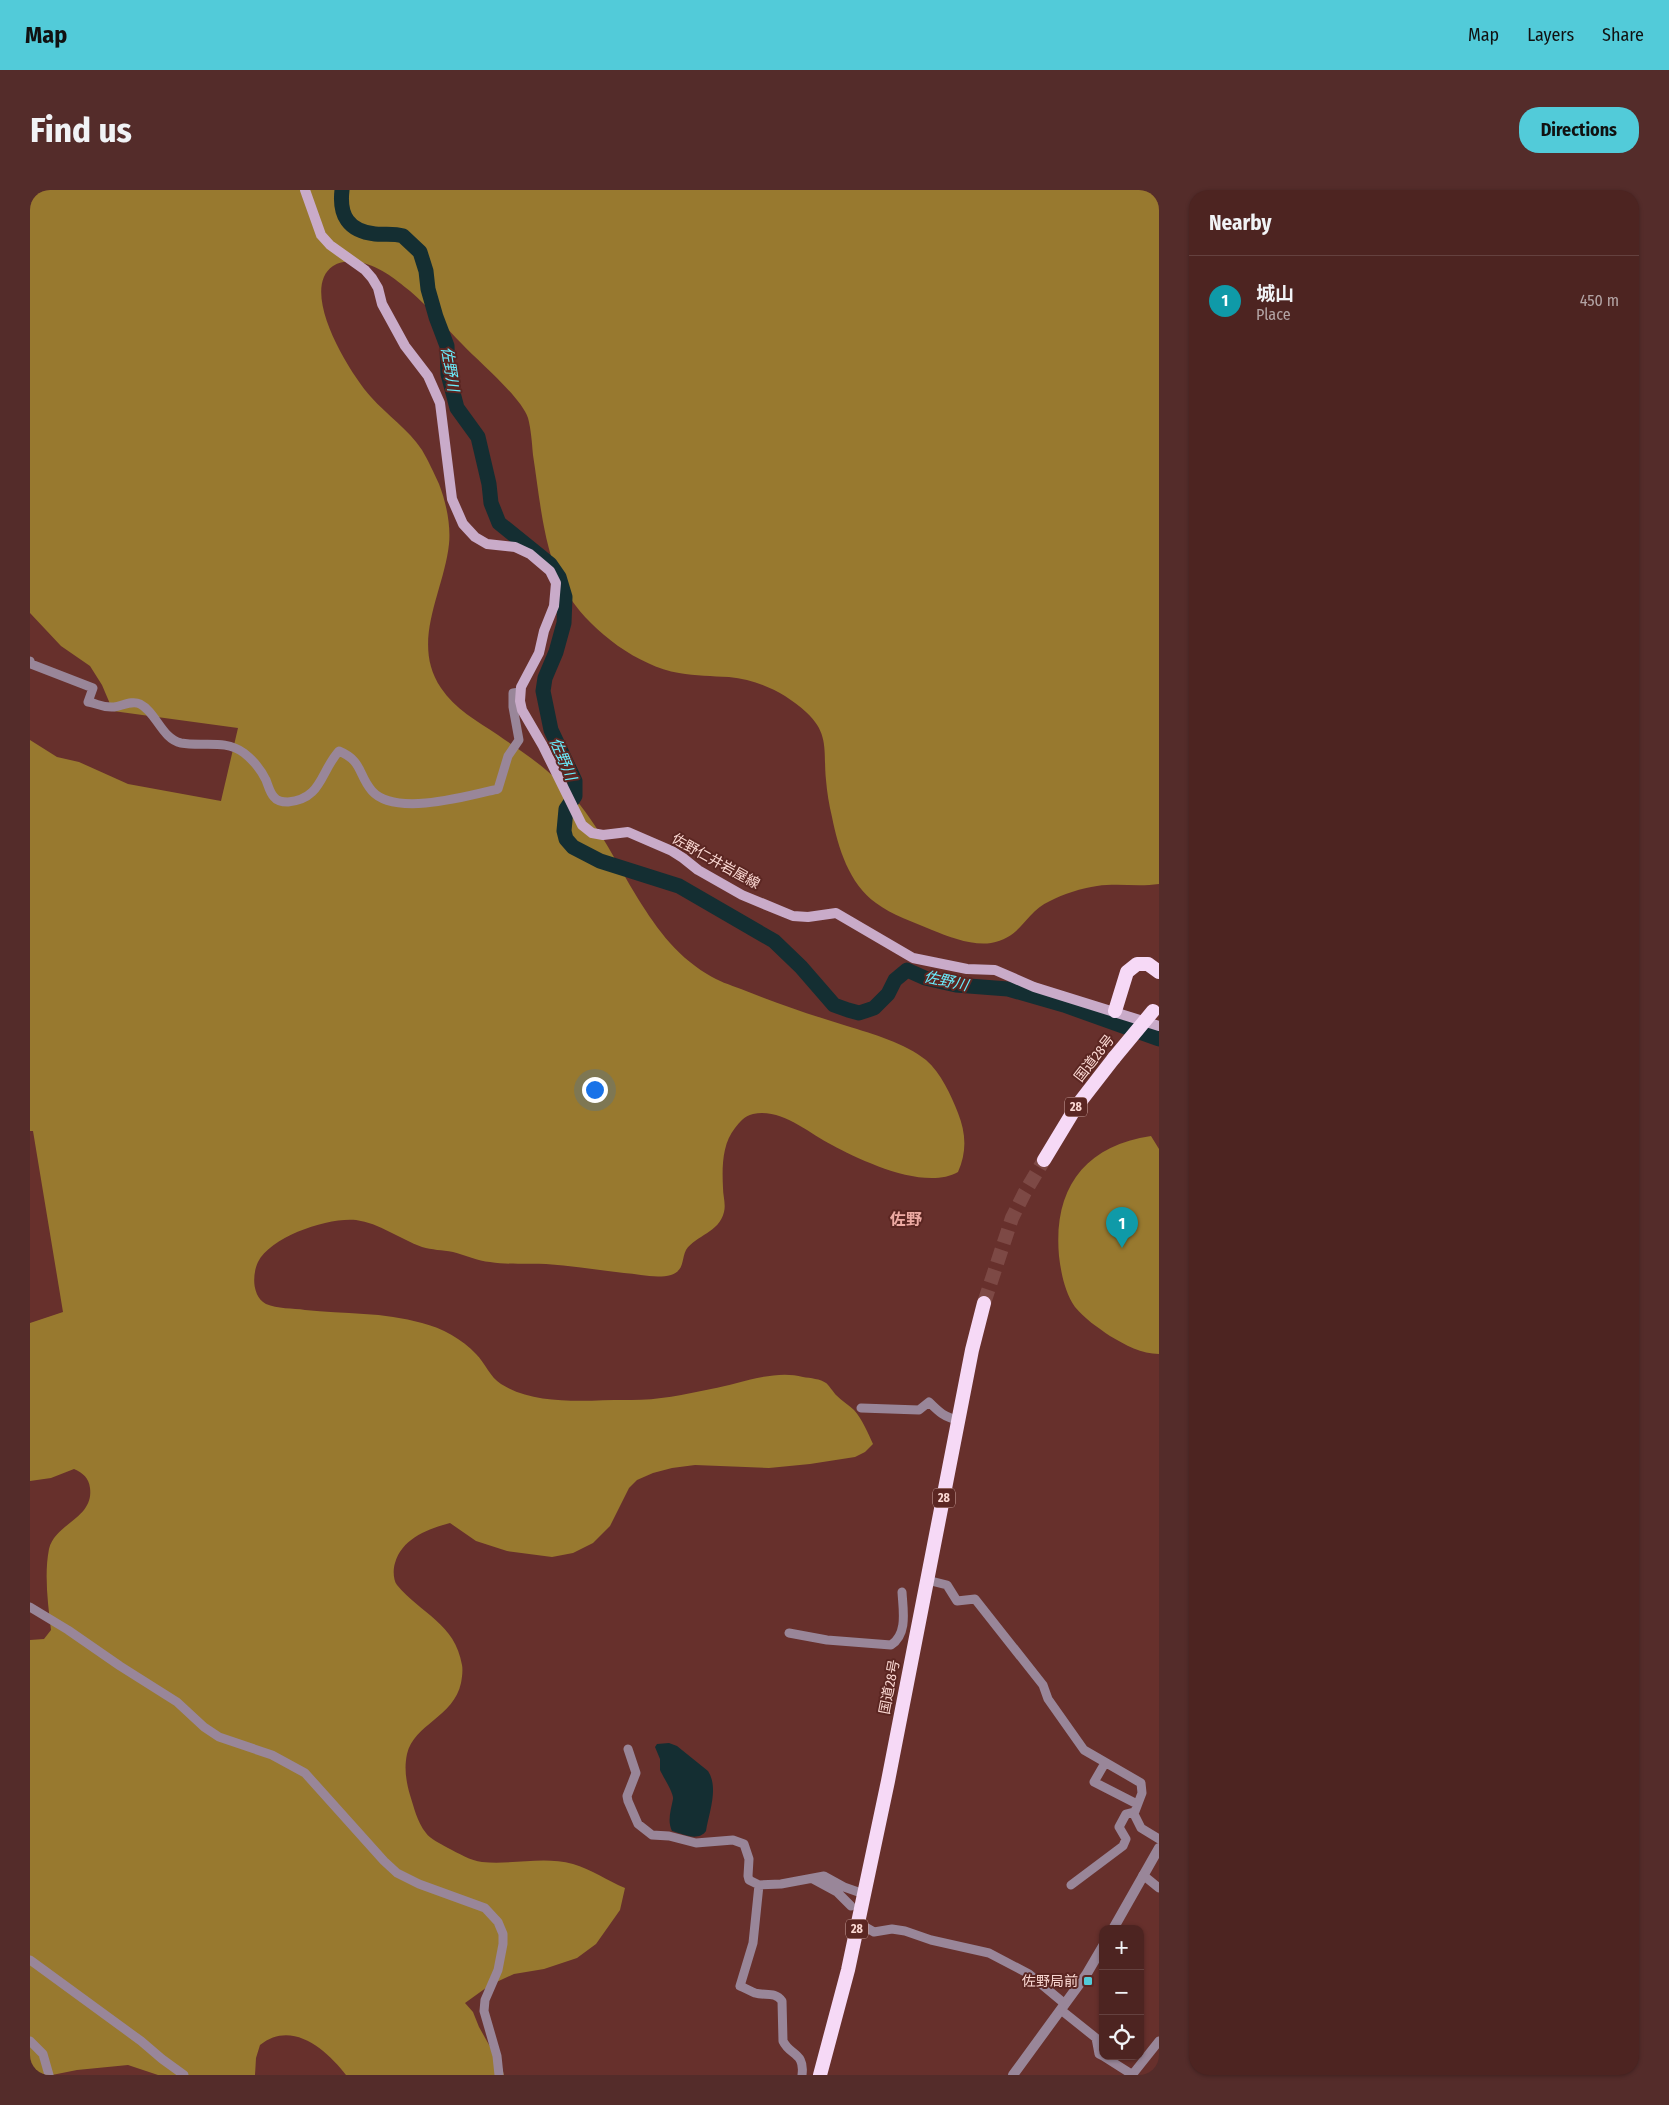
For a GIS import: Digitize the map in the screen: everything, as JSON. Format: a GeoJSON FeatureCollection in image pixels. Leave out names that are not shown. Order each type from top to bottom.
{"type":"FeatureCollection","features":[{"type":"Feature","properties":{"kind":"highway"},"geometry":{"type":"LineString","coordinates":[[1115,1011],[1127,972],[1137,964],[1148,964],[1159,972]]}},
{"type":"Feature","properties":{"kind":"highway","name":"国道28号"},"geometry":{"type":"LineString","coordinates":[[1044,1160],[1076,1107],[1156,1008]]}},
{"type":"Feature","properties":{"kind":"highway","name":"国道28号"},"geometry":{"type":"LineString","coordinates":[[820,2075],[848,1970],[984,1303]]}},
{"type":"Feature","properties":{"kind":"main road"},"geometry":{"type":"LineString","coordinates":[[305,190],[321,235],[330,245],[365,270],[372,278],[378,288],[382,304],[405,346],[428,376],[440,403],[452,499],[463,524],[475,537],[486,544],[515,547],[530,554],[550,571],[556,583],[554,606],[544,631],[538,654],[520,692]]}},
{"type":"Feature","properties":{"kind":"main road","name":"佐野仁井岩屋線"},"geometry":{"type":"LineString","coordinates":[[520,692],[522,710],[543,746],[582,824],[592,833],[605,835],[628,832],[672,851],[698,870],[742,894],[793,916],[808,917],[836,913],[913,958],[967,969],[995,970],[1034,987],[1159,1026]]}},
{"type":"Feature","properties":{"kind":"street"},"geometry":{"type":"LineString","coordinates":[[30,661],[31,664],[93,688],[88,702],[97,706],[113,707],[133,703],[140,704],[179,743],[224,744],[236,748],[257,767],[273,796],[279,801],[288,802],[309,796],[318,786],[331,760],[339,751],[350,756],[374,794],[401,804],[421,805],[498,789],[508,756],[519,740],[513,707],[513,693],[520,692]]}},
{"type":"Feature","properties":{"kind":"street"},"geometry":{"type":"LineString","coordinates":[[861,1408],[920,1410],[930,1402],[940,1414],[949,1419],[959,1420]]}},
{"type":"Feature","properties":{"kind":"street"},"geometry":{"type":"LineString","coordinates":[[927,1580],[947,1585],[958,1601],[975,1599],[1043,1685],[1048,1699],[1084,1750],[1141,1783],[1142,1789],[1135,1808],[1126,1814],[1119,1826],[1126,1839],[1123,1846],[1071,1885]]}},
{"type":"Feature","properties":{"kind":"street"},"geometry":{"type":"LineString","coordinates":[[790,1633],[827,1640],[892,1645],[898,1641],[903,1631],[902,1592]]}},
{"type":"Feature","properties":{"kind":"street"},"geometry":{"type":"LineString","coordinates":[[30,1607],[177,1702],[219,1738],[272,1755],[305,1773],[397,1873],[432,1890],[476,1904],[493,1915],[504,1934],[498,1970],[485,2000],[484,2011],[497,2056],[499,2075]]}},
{"type":"Feature","properties":{"kind":"street"},"geometry":{"type":"LineString","coordinates":[[628,1749],[636,1773],[628,1796],[632,1813],[638,1824],[652,1835],[669,1836],[696,1843],[733,1840],[744,1844],[749,1859],[749,1880],[759,1885],[781,1884],[824,1876],[844,1887],[864,1894]]}},
{"type":"Feature","properties":{"kind":"street"},"geometry":{"type":"LineString","coordinates":[[1105,1763],[1094,1782],[1135,1808],[1141,1828],[1159,1839]]}},
{"type":"Feature","properties":{"kind":"street"},"geometry":{"type":"LineString","coordinates":[[1114,1925],[1159,1848]]}},
{"type":"Feature","properties":{"kind":"street"},"geometry":{"type":"LineString","coordinates":[[1144,1875],[1159,1888]]}},
{"type":"Feature","properties":{"kind":"street"},"geometry":{"type":"LineString","coordinates":[[813,1879],[837,1892],[851,1906]]}},
{"type":"Feature","properties":{"kind":"street"},"geometry":{"type":"LineString","coordinates":[[759,1885],[753,1943],[740,1986],[757,1993],[773,1994],[782,2001],[785,2045],[795,2052],[803,2064],[802,2075]]}},
{"type":"Feature","properties":{"kind":"street"},"geometry":{"type":"LineString","coordinates":[[867,1928],[874,1932],[892,1929],[904,1931],[931,1940],[989,1953],[1029,1974],[1096,2038],[1099,2054]]}},
{"type":"Feature","properties":{"kind":"street"},"geometry":{"type":"LineString","coordinates":[[1013,2075],[1086,1975],[1099,1953]]}},
{"type":"Feature","properties":{"kind":"street"},"geometry":{"type":"LineString","coordinates":[[30,1960],[142,2041],[184,2075]]}},
{"type":"Feature","properties":{"kind":"street"},"geometry":{"type":"LineString","coordinates":[[30,2041],[43,2054],[49,2075]]}},
{"type":"Feature","properties":{"kind":"street"},"geometry":{"type":"LineString","coordinates":[[1109,2060],[1133,2075],[1159,2041]]}},
{"type":"Feature","properties":{"kind":"shaded area"},"geometry":{"type":"Polygon","coordinates":[[[30,190],[1159,190],[1159,884],[1097,886],[1055,898],[1041,906],[1010,936],[984,944],[961,940],[939,933],[903,918],[876,903],[859,886],[846,864],[835,829],[828,794],[822,736],[814,720],[798,705],[770,688],[750,681],[729,677],[679,673],[663,669],[618,646],[591,623],[570,598],[554,566],[544,529],[529,422],[517,400],[424,304],[385,273],[364,263],[348,262],[333,266],[324,278],[321,293],[324,312],[341,352],[351,370],[371,397],[411,436],[422,450],[444,498],[449,521],[449,544],[432,617],[428,653],[432,671],[441,688],[453,702],[474,720],[536,762],[569,792],[600,833],[649,916],[684,957],[707,974],[724,983],[820,1018],[867,1032],[918,1054],[931,1065],[945,1085],[958,1113],[964,1135],[963,1157],[958,1172],[944,1177],[929,1178],[894,1172],[876,1166],[832,1145],[784,1118],[764,1113],[747,1116],[731,1134],[725,1149],[723,1191],[725,1209],[721,1219],[717,1225],[690,1245],[684,1254],[681,1268],[671,1275],[659,1277],[546,1264],[485,1261],[453,1252],[422,1247],[373,1224],[356,1220],[317,1225],[288,1236],[275,1244],[258,1262],[254,1285],[258,1296],[266,1304],[275,1307],[393,1317],[429,1325],[444,1331],[464,1344],[476,1354],[494,1378],[501,1384],[530,1396],[577,1401],[646,1400],[722,1387],[757,1378],[792,1375],[827,1383],[836,1395],[857,1414],[873,1444],[865,1452],[855,1457],[810,1464],[769,1468],[695,1465],[653,1473],[637,1480],[629,1488],[610,1526],[593,1543],[573,1553],[552,1557],[507,1551],[476,1541],[450,1523],[433,1528],[417,1536],[403,1547],[398,1555],[394,1568],[394,1577],[397,1585],[445,1629],[458,1651],[462,1667],[461,1683],[457,1695],[443,1712],[417,1735],[407,1754],[407,1785],[423,1829],[436,1841],[473,1860],[494,1863],[550,1861],[573,1864],[625,1888],[620,1910],[596,1944],[577,1958],[544,1969],[514,1974],[490,1985],[465,2003],[473,2012],[504,2075],[346,2075],[319,2048],[296,2036],[284,2035],[272,2038],[260,2045],[256,2058],[255,2075],[158,2075],[128,2065],[77,2070],[52,2075],[30,2075],[30,1640],[44,1639],[51,1630],[47,1579],[49,1549],[58,1533],[86,1507],[90,1498],[90,1488],[85,1476],[74,1469],[51,1478],[30,1481],[30,1323],[63,1312],[33,1131],[30,1131],[30,740],[57,757],[79,762],[128,784],[221,801],[238,728],[113,711],[102,685],[90,666],[61,646],[30,613],[30,190]]]}},
{"type":"Feature","properties":{"kind":"shaded area"},"geometry":{"type":"Polygon","coordinates":[[[1151,1136],[1159,1149],[1159,1354],[1140,1351],[1122,1343],[1091,1323],[1075,1307],[1062,1276],[1058,1232],[1061,1210],[1068,1191],[1078,1175],[1091,1161],[1108,1150],[1128,1141],[1151,1136]]]}},
{"type":"Feature","properties":{"kind":"water"},"geometry":{"type":"Polygon","coordinates":[[[669,1743],[677,1746],[708,1771],[711,1778],[713,1792],[711,1808],[706,1831],[699,1836],[695,1837],[672,1831],[670,1815],[673,1796],[660,1770],[660,1759],[655,1747],[657,1744],[669,1743]]]}},
{"type":"Feature","properties":{"kind":"waterway","name":"佐野川"},"geometry":{"type":"LineString","coordinates":[[342,190],[342,207],[347,220],[352,225],[358,229],[375,234],[403,236],[420,252],[436,317],[447,346],[448,374],[457,408],[478,437],[489,484],[491,503],[499,523],[550,564],[559,577],[565,597],[564,623],[556,652],[545,678],[543,691],[551,730],[575,781],[575,796],[566,809],[564,831],[566,839],[573,847],[600,861],[679,886],[774,941],[801,967],[834,1005],[848,1010],[859,1013],[874,1008],[888,994],[895,980],[907,970],[925,978],[956,985],[1008,989],[1064,1005],[1159,1039]]}},
{"type":"Feature","properties":{"kind":"tunnel"},"geometry":{"type":"LineString","coordinates":[[984,1303],[1012,1218],[1044,1160]]}},
{"type":"Feature","properties":{"kind":"place","name":"城山"},"geometry":{"type":"Point","coordinates":[1122,1248]}},
{"type":"Feature","properties":{"kind":"place","name":"佐野局前"},"geometry":{"type":"Point","coordinates":[1088,1981]}},
{"type":"Feature","properties":{"kind":"district","name":"佐野"},"geometry":{"type":"Point","coordinates":[906,1219]}}]}
